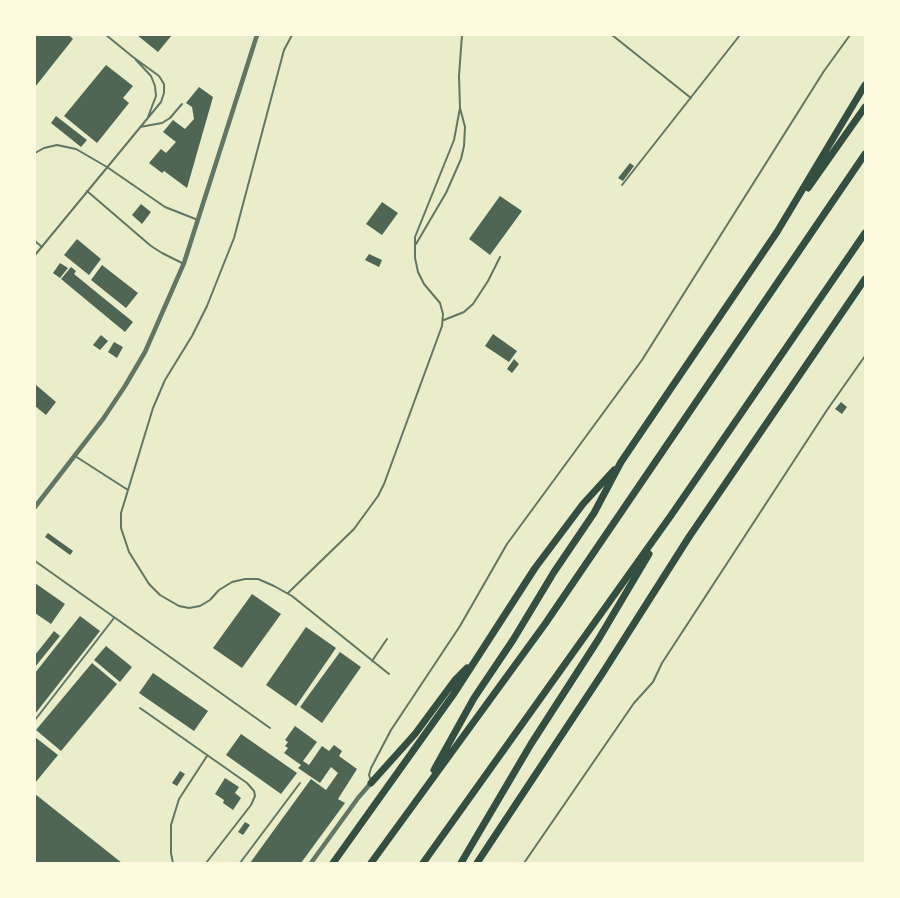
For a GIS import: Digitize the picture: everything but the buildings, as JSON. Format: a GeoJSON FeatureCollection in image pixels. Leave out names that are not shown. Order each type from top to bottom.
{"type":"FeatureCollection","features":[{"type":"Feature","properties":{"kind":"highway"},"geometry":{"type":"LineString","coordinates":[[777,232],[865,85]]}},
{"type":"Feature","properties":{"kind":"highway"},"geometry":{"type":"LineString","coordinates":[[419,796],[474,698],[594,513],[621,462],[777,232],[865,107]]}},
{"type":"Feature","properties":{"kind":"highway"},"geometry":{"type":"LineString","coordinates":[[371,863],[545,624],[865,154]]}},
{"type":"Feature","properties":{"kind":"highway"},"geometry":{"type":"LineString","coordinates":[[423,863],[672,514],[865,233]]}},
{"type":"Feature","properties":{"kind":"highway"},"geometry":{"type":"LineString","coordinates":[[477,863],[602,674],[689,537],[865,279]]}},
{"type":"Feature","properties":{"kind":"highway"},"geometry":{"type":"LineString","coordinates":[[333,863],[454,695],[535,568],[583,504],[621,462]]}},
{"type":"Feature","properties":{"kind":"highway"},"geometry":{"type":"LineString","coordinates":[[461,863],[530,744],[598,640],[672,514]]}},
{"type":"Feature","properties":{"kind":"highway"},"geometry":{"type":"LineString","coordinates":[[371,783],[415,734],[455,680],[478,657]]}},
{"type":"Feature","properties":{"kind":"street"},"geometry":{"type":"LineString","coordinates":[[35,507],[103,419],[145,352],[184,264],[257,35]]}},
{"type":"Feature","properties":{"kind":"street"},"geometry":{"type":"LineString","coordinates":[[311,863],[371,783]]}},
{"type":"Feature","properties":{"kind":"lane"},"geometry":{"type":"LineString","coordinates":[[35,255],[161,102],[164,93],[164,84],[159,76],[106,35]]}},
{"type":"Feature","properties":{"kind":"lane"},"geometry":{"type":"LineString","coordinates":[[292,35],[284,50],[245,202],[224,265],[200,320],[159,394],[121,513],[122,536],[129,552],[145,578],[160,595],[179,606],[194,608],[205,604],[225,586],[238,580],[252,579],[266,582],[288,593],[389,674]]}},
{"type":"Feature","properties":{"kind":"lane"},"geometry":{"type":"LineString","coordinates":[[416,244],[446,193],[460,159],[465,134],[460,108],[459,76],[462,35]]}},
{"type":"Feature","properties":{"kind":"lane"},"geometry":{"type":"LineString","coordinates":[[612,35],[691,98]]}},
{"type":"Feature","properties":{"kind":"lane"},"geometry":{"type":"LineString","coordinates":[[622,185],[740,35]]}},
{"type":"Feature","properties":{"kind":"lane"},"geometry":{"type":"LineString","coordinates":[[371,783],[370,772],[381,749],[460,626],[503,550],[642,360],[824,71],[850,35]]}},
{"type":"Feature","properties":{"kind":"lane"},"geometry":{"type":"LineString","coordinates":[[133,57],[152,76],[156,86],[156,96],[147,119]]}},
{"type":"Feature","properties":{"kind":"lane"},"geometry":{"type":"LineString","coordinates":[[140,127],[162,123],[170,118],[182,104]]}},
{"type":"Feature","properties":{"kind":"lane"},"geometry":{"type":"LineString","coordinates":[[288,593],[354,529],[378,496],[443,320],[440,303],[424,284],[418,272],[415,258],[416,234],[454,140],[460,108]]}},
{"type":"Feature","properties":{"kind":"lane"},"geometry":{"type":"LineString","coordinates":[[35,153],[50,146],[63,145],[82,152],[165,207],[198,220]]}},
{"type":"Feature","properties":{"kind":"lane"},"geometry":{"type":"LineString","coordinates":[[87,191],[151,246],[184,264]]}},
{"type":"Feature","properties":{"kind":"lane"},"geometry":{"type":"LineString","coordinates":[[35,241],[42,247]]}},
{"type":"Feature","properties":{"kind":"lane"},"geometry":{"type":"LineString","coordinates":[[443,320],[464,312],[473,304],[488,281],[500,257]]}},
{"type":"Feature","properties":{"kind":"lane"},"geometry":{"type":"LineString","coordinates":[[524,863],[634,702],[653,682],[662,663],[827,410],[865,356]]}},
{"type":"Feature","properties":{"kind":"lane"},"geometry":{"type":"LineString","coordinates":[[75,456],[128,490]]}},
{"type":"Feature","properties":{"kind":"lane"},"geometry":{"type":"LineString","coordinates":[[35,561],[270,728]]}},
{"type":"Feature","properties":{"kind":"lane"},"geometry":{"type":"LineString","coordinates":[[35,720],[114,618]]}},
{"type":"Feature","properties":{"kind":"lane"},"geometry":{"type":"LineString","coordinates":[[372,661],[388,639]]}},
{"type":"Feature","properties":{"kind":"lane"},"geometry":{"type":"LineString","coordinates":[[140,708],[247,784],[254,791],[255,796],[251,805],[206,863]]}},
{"type":"Feature","properties":{"kind":"lane"},"geometry":{"type":"LineString","coordinates":[[173,863],[171,825],[179,799],[207,756]]}},
{"type":"Feature","properties":{"kind":"lane"},"geometry":{"type":"LineString","coordinates":[[240,863],[300,783]]}}]}
